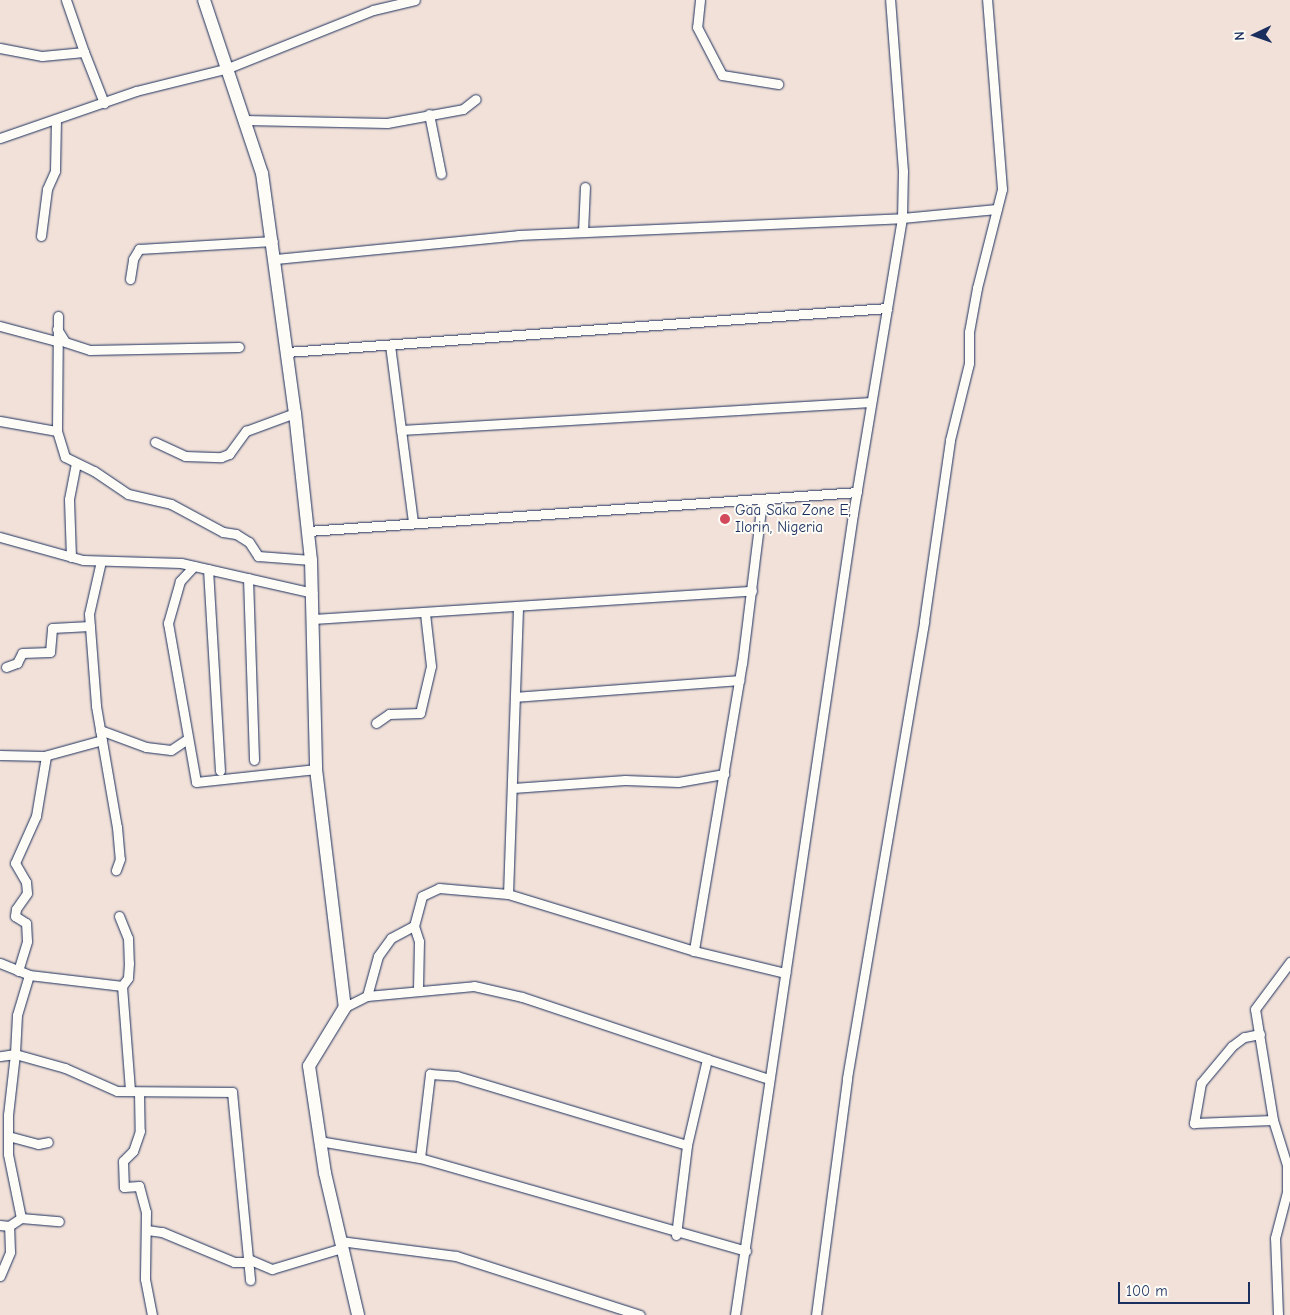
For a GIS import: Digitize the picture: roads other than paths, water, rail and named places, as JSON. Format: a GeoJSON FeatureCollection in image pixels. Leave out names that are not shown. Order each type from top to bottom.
{"type":"FeatureCollection","features":[{"type":"Feature","properties":{"kind":"street"},"geometry":{"type":"LineString","coordinates":[[66,0],[104,103]]}},
{"type":"Feature","properties":{"kind":"street"},"geometry":{"type":"LineString","coordinates":[[204,0],[262,173],[273,241],[295,413],[311,560],[314,619],[316,769],[345,1007]]}},
{"type":"Feature","properties":{"kind":"street"},"geometry":{"type":"LineString","coordinates":[[0,138],[104,103],[228,68],[373,10],[415,0]]}},
{"type":"Feature","properties":{"kind":"street"},"geometry":{"type":"LineString","coordinates":[[700,0],[697,27],[722,75],[778,84]]}},
{"type":"Feature","properties":{"kind":"street"},"geometry":{"type":"LineString","coordinates":[[735,1315],[857,492],[902,218],[903,172],[890,0]]}},
{"type":"Feature","properties":{"kind":"street"},"geometry":{"type":"LineString","coordinates":[[816,1315],[846,1078],[950,440],[969,363],[969,332],[977,288],[1002,189],[987,0]]}},
{"type":"Feature","properties":{"kind":"street"},"geometry":{"type":"LineString","coordinates":[[0,48],[42,56],[84,52]]}},
{"type":"Feature","properties":{"kind":"street"},"geometry":{"type":"LineString","coordinates":[[245,120],[387,124],[430,114],[464,109],[476,99]]}},
{"type":"Feature","properties":{"kind":"street"},"geometry":{"type":"LineString","coordinates":[[430,114],[440,174]]}},
{"type":"Feature","properties":{"kind":"street"},"geometry":{"type":"LineString","coordinates":[[41,236],[47,189],[55,171],[56,119]]}},
{"type":"Feature","properties":{"kind":"street"},"geometry":{"type":"LineString","coordinates":[[583,232],[586,187]]}},
{"type":"Feature","properties":{"kind":"street"},"geometry":{"type":"LineString","coordinates":[[275,259],[432,241],[583,232],[902,218],[997,209]]}},
{"type":"Feature","properties":{"kind":"street"},"geometry":{"type":"LineString","coordinates":[[130,279],[133,259],[139,250],[273,241]]}},
{"type":"Feature","properties":{"kind":"street"},"geometry":{"type":"LineString","coordinates":[[287,352],[887,308]]}},
{"type":"Feature","properties":{"kind":"street"},"geometry":{"type":"LineString","coordinates":[[58,316],[56,341],[57,431],[62,452],[76,464],[94,471],[128,494],[171,504],[223,532],[236,534],[249,542],[258,556],[311,560]]}},
{"type":"Feature","properties":{"kind":"street"},"geometry":{"type":"LineString","coordinates":[[0,326],[56,341]]}},
{"type":"Feature","properties":{"kind":"street"},"geometry":{"type":"LineString","coordinates":[[57,329],[64,342],[90,350],[239,347]]}},
{"type":"Feature","properties":{"kind":"street"},"geometry":{"type":"LineString","coordinates":[[390,345],[413,522]]}},
{"type":"Feature","properties":{"kind":"street"},"geometry":{"type":"LineString","coordinates":[[401,430],[871,402]]}},
{"type":"Feature","properties":{"kind":"street"},"geometry":{"type":"LineString","coordinates":[[155,442],[185,456],[221,457],[229,454],[246,431],[295,413]]}},
{"type":"Feature","properties":{"kind":"street"},"geometry":{"type":"LineString","coordinates":[[0,420],[57,431]]}},
{"type":"Feature","properties":{"kind":"street"},"geometry":{"type":"LineString","coordinates":[[71,557],[69,499],[76,464]]}},
{"type":"Feature","properties":{"kind":"street"},"geometry":{"type":"LineString","coordinates":[[308,531],[413,522],[762,500],[857,492]]}},
{"type":"Feature","properties":{"kind":"street"},"geometry":{"type":"LineString","coordinates":[[694,951],[740,680],[762,500]]}},
{"type":"Feature","properties":{"kind":"street"},"geometry":{"type":"LineString","coordinates":[[0,537],[71,557],[194,566],[313,593]]}},
{"type":"Feature","properties":{"kind":"street"},"geometry":{"type":"LineString","coordinates":[[101,560],[90,626],[101,735],[117,827],[120,859],[116,870]]}},
{"type":"Feature","properties":{"kind":"street"},"geometry":{"type":"LineString","coordinates":[[194,566],[180,581],[168,623],[186,740],[196,782],[316,769]]}},
{"type":"Feature","properties":{"kind":"street"},"geometry":{"type":"LineString","coordinates":[[208,569],[220,770]]}},
{"type":"Feature","properties":{"kind":"street"},"geometry":{"type":"LineString","coordinates":[[248,578],[254,760]]}},
{"type":"Feature","properties":{"kind":"street"},"geometry":{"type":"LineString","coordinates":[[314,619],[518,608],[752,591]]}},
{"type":"Feature","properties":{"kind":"street"},"geometry":{"type":"LineString","coordinates":[[508,894],[518,608]]}},
{"type":"Feature","properties":{"kind":"street"},"geometry":{"type":"LineString","coordinates":[[376,723],[389,714],[420,713],[432,666],[425,613]]}},
{"type":"Feature","properties":{"kind":"street"},"geometry":{"type":"LineString","coordinates":[[6,667],[17,663],[22,653],[50,652],[52,628],[90,626]]}},
{"type":"Feature","properties":{"kind":"street"},"geometry":{"type":"LineString","coordinates":[[515,697],[740,680]]}},
{"type":"Feature","properties":{"kind":"street"},"geometry":{"type":"LineString","coordinates":[[0,755],[46,756],[101,735],[146,748],[171,750],[186,740]]}},
{"type":"Feature","properties":{"kind":"street"},"geometry":{"type":"LineString","coordinates":[[18,971],[27,941],[26,923],[15,916],[16,909],[27,893],[26,882],[15,863],[36,816],[46,756]]}},
{"type":"Feature","properties":{"kind":"street"},"geometry":{"type":"LineString","coordinates":[[513,788],[624,780],[678,782],[724,774]]}},
{"type":"Feature","properties":{"kind":"street"},"geometry":{"type":"LineString","coordinates":[[418,990],[419,941],[414,926],[422,896],[439,888],[508,894],[694,951],[785,973]]}},
{"type":"Feature","properties":{"kind":"street"},"geometry":{"type":"LineString","coordinates":[[119,916],[128,938],[128,978],[122,986],[140,1131],[133,1151],[123,1161],[124,1186],[139,1186],[147,1230],[145,1279],[152,1315]]}},
{"type":"Feature","properties":{"kind":"street"},"geometry":{"type":"LineString","coordinates":[[367,996],[378,956],[391,938],[414,926]]}},
{"type":"Feature","properties":{"kind":"street"},"geometry":{"type":"LineString","coordinates":[[1278,1315],[1275,1238],[1287,1192],[1289,1165],[1273,1120],[1255,1009],[1290,962]]}},
{"type":"Feature","properties":{"kind":"street"},"geometry":{"type":"LineString","coordinates":[[0,963],[29,975],[122,986]]}},
{"type":"Feature","properties":{"kind":"street"},"geometry":{"type":"LineString","coordinates":[[20,1218],[8,1136],[16,1054],[17,1015],[29,975]]}},
{"type":"Feature","properties":{"kind":"street"},"geometry":{"type":"LineString","coordinates":[[358,1315],[319,1141],[309,1066],[345,1007],[367,996],[474,986],[522,997],[769,1079]]}},
{"type":"Feature","properties":{"kind":"street"},"geometry":{"type":"LineString","coordinates":[[1260,1034],[1244,1037],[1232,1046],[1201,1083],[1194,1123],[1273,1120]]}},
{"type":"Feature","properties":{"kind":"street"},"geometry":{"type":"LineString","coordinates":[[0,1056],[16,1054],[65,1068],[117,1091],[232,1092],[250,1280]]}},
{"type":"Feature","properties":{"kind":"street"},"geometry":{"type":"LineString","coordinates":[[676,1234],[687,1145],[707,1059]]}},
{"type":"Feature","properties":{"kind":"street"},"geometry":{"type":"LineString","coordinates":[[420,1158],[430,1074],[457,1076],[687,1145]]}},
{"type":"Feature","properties":{"kind":"street"},"geometry":{"type":"LineString","coordinates":[[8,1136],[38,1144],[48,1142]]}},
{"type":"Feature","properties":{"kind":"street"},"geometry":{"type":"LineString","coordinates":[[319,1141],[420,1158],[620,1214],[676,1234],[746,1251]]}},
{"type":"Feature","properties":{"kind":"street"},"geometry":{"type":"LineString","coordinates":[[0,1276],[10,1252],[5,1225],[20,1218],[59,1221]]}},
{"type":"Feature","properties":{"kind":"street"},"geometry":{"type":"LineString","coordinates":[[147,1230],[162,1232],[234,1262],[248,1260],[272,1269],[341,1245],[456,1256],[640,1315]]}},
{"type":"Feature","properties":{"kind":"place","name":"Gaa Saka Zone E, Ilorin, Nigeria"},"geometry":{"type":"Point","coordinates":[725,519]}}]}
